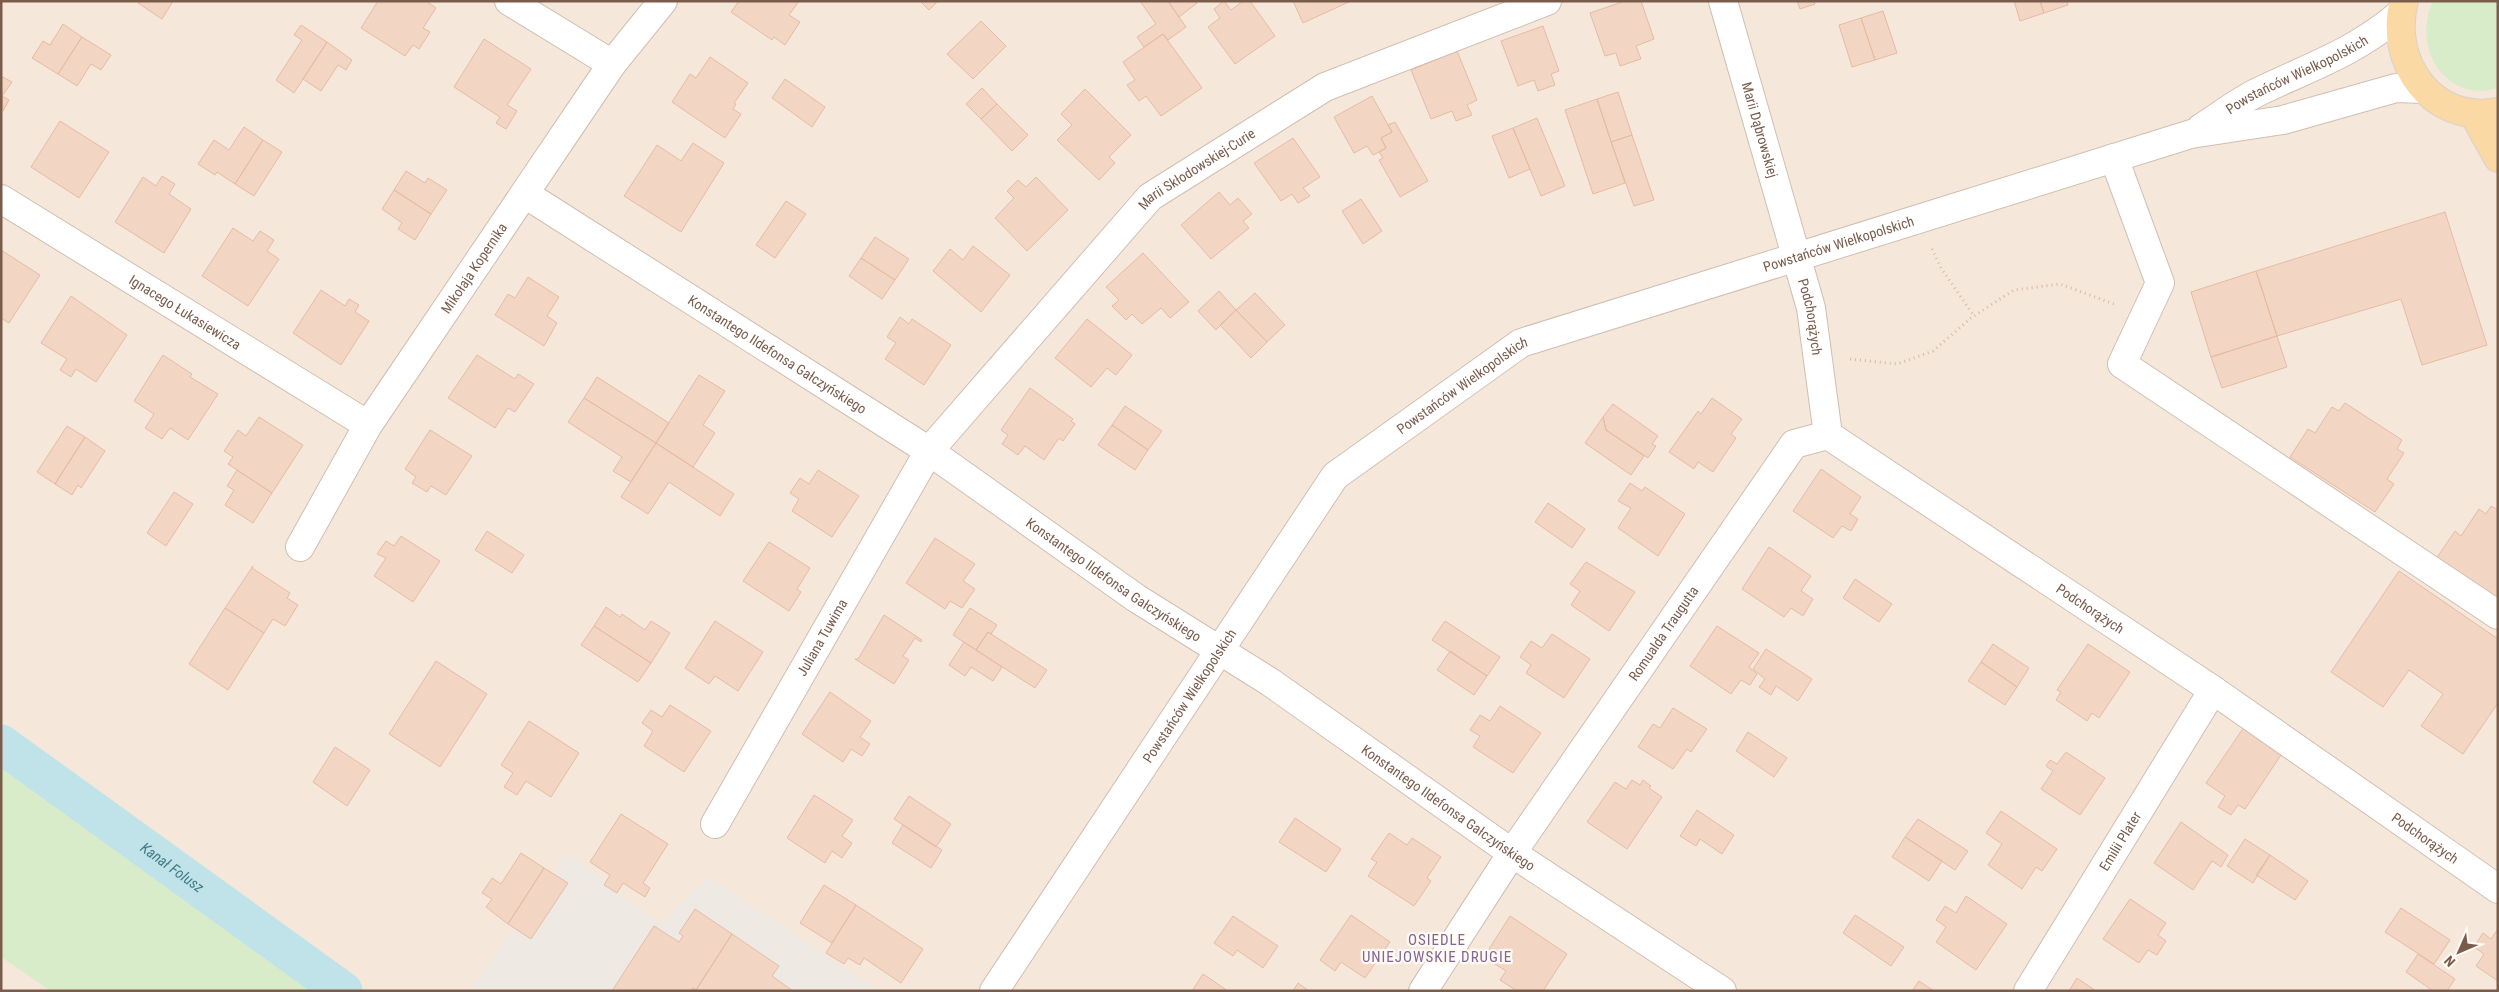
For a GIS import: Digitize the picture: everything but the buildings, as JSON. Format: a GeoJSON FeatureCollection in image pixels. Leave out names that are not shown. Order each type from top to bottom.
{"type":"FeatureCollection","features":[{"type":"Feature","properties":{"kind":"main road"},"geometry":{"type":"LineString","coordinates":[[2402,8],[2399,35],[2403,55],[2412,74],[2424,89],[2439,101],[2455,109],[2486,112],[2498,158]]}},
{"type":"Feature","properties":{"kind":"street"},"geometry":{"type":"LineString","coordinates":[[509,1],[612,64]]}},
{"type":"Feature","properties":{"kind":"street","name":"Mikołaja Kopernika"},"geometry":{"type":"LineString","coordinates":[[300,547],[368,425],[612,64],[663,1]]}},
{"type":"Feature","properties":{"kind":"street","name":"Marii Skłodowskiej-Curie"},"geometry":{"type":"LineString","coordinates":[[929,451],[1150,197],[1325,87],[1547,1]]}},
{"type":"Feature","properties":{"kind":"street","name":"Marii Dąbrowskiej"},"geometry":{"type":"LineString","coordinates":[[1723,1],[1798,258]]}},
{"type":"Feature","properties":{"kind":"street","name":"Powstańców Wielkopolskich"},"geometry":{"type":"LineString","coordinates":[[2191,134],[2258,92],[2342,54],[2375,35],[2402,8]]}},
{"type":"Feature","properties":{"kind":"street","name":"Powstańców Wielkopolskich"},"geometry":{"type":"LineString","coordinates":[[994,991],[1171,724],[1218,649],[1335,476],[1521,343],[2191,134],[2283,120],[2396,88],[2424,89]]}},
{"type":"Feature","properties":{"kind":"street"},"geometry":{"type":"LineString","coordinates":[[2114,158],[2160,283],[2122,364],[2498,615]]}},
{"type":"Feature","properties":{"kind":"street","name":"Konstantego Ildefonsa Gałczyńskiego"},"geometry":{"type":"LineString","coordinates":[[525,194],[929,451],[1136,598],[1270,682],[1512,853],[1722,991]]}},
{"type":"Feature","properties":{"kind":"street","name":"Ignacego Łukasiewicza"},"geometry":{"type":"LineString","coordinates":[[1,199],[368,425]]}},
{"type":"Feature","properties":{"kind":"street","name":"Podchorążych"},"geometry":{"type":"LineString","coordinates":[[1798,258],[1811,308],[1828,435],[2213,690],[2498,889]]}},
{"type":"Feature","properties":{"kind":"street","name":"Romualda Traugutta"},"geometry":{"type":"LineString","coordinates":[[1423,991],[1512,853],[1794,444],[1828,435]]}},
{"type":"Feature","properties":{"kind":"street","name":"Juliana Tuwima"},"geometry":{"type":"LineString","coordinates":[[715,824],[929,451]]}},
{"type":"Feature","properties":{"kind":"street","name":"Emilii Plater"},"geometry":{"type":"LineString","coordinates":[[2028,991],[2213,690]]}},
{"type":"Feature","properties":{"kind":"path"},"geometry":{"type":"LineString","coordinates":[[1931,246],[1942,268],[1974,316]]}},
{"type":"Feature","properties":{"kind":"path"},"geometry":{"type":"LineString","coordinates":[[1816,346],[1849,359],[1897,364],[1933,351],[1974,316],[2014,290],[2060,284],[2145,315]]}},
{"type":"Feature","properties":{"kind":"shaded area"},"geometry":{"type":"Polygon","coordinates":[[[1,1],[2498,1],[2498,991],[1,991],[1,1]]]}},
{"type":"Feature","properties":{"kind":"shaded area"},"geometry":{"type":"Polygon","coordinates":[[[568,853],[660,924],[708,877],[880,991],[469,991],[568,853]]]}},
{"type":"Feature","properties":{"kind":"green space"},"geometry":{"type":"Polygon","coordinates":[[[2433,1],[2498,1],[2498,88],[2479,91],[2462,88],[2448,80],[2437,68],[2430,53],[2426,36],[2427,19],[2433,1]]]}},
{"type":"Feature","properties":{"kind":"green space"},"geometry":{"type":"Polygon","coordinates":[[[1,761],[80,822],[319,991],[51,991],[1,957],[1,761]]]}},
{"type":"Feature","properties":{"kind":"waterway","name":"Kanał Folusz"},"geometry":{"type":"LineString","coordinates":[[1,744],[343,991]]}},
{"type":"Feature","properties":{"kind":"district","name":"OSIEDLE UNIEJOWSKIE DRUGIE"},"geometry":{"type":"Point","coordinates":[1437,948]}}]}
